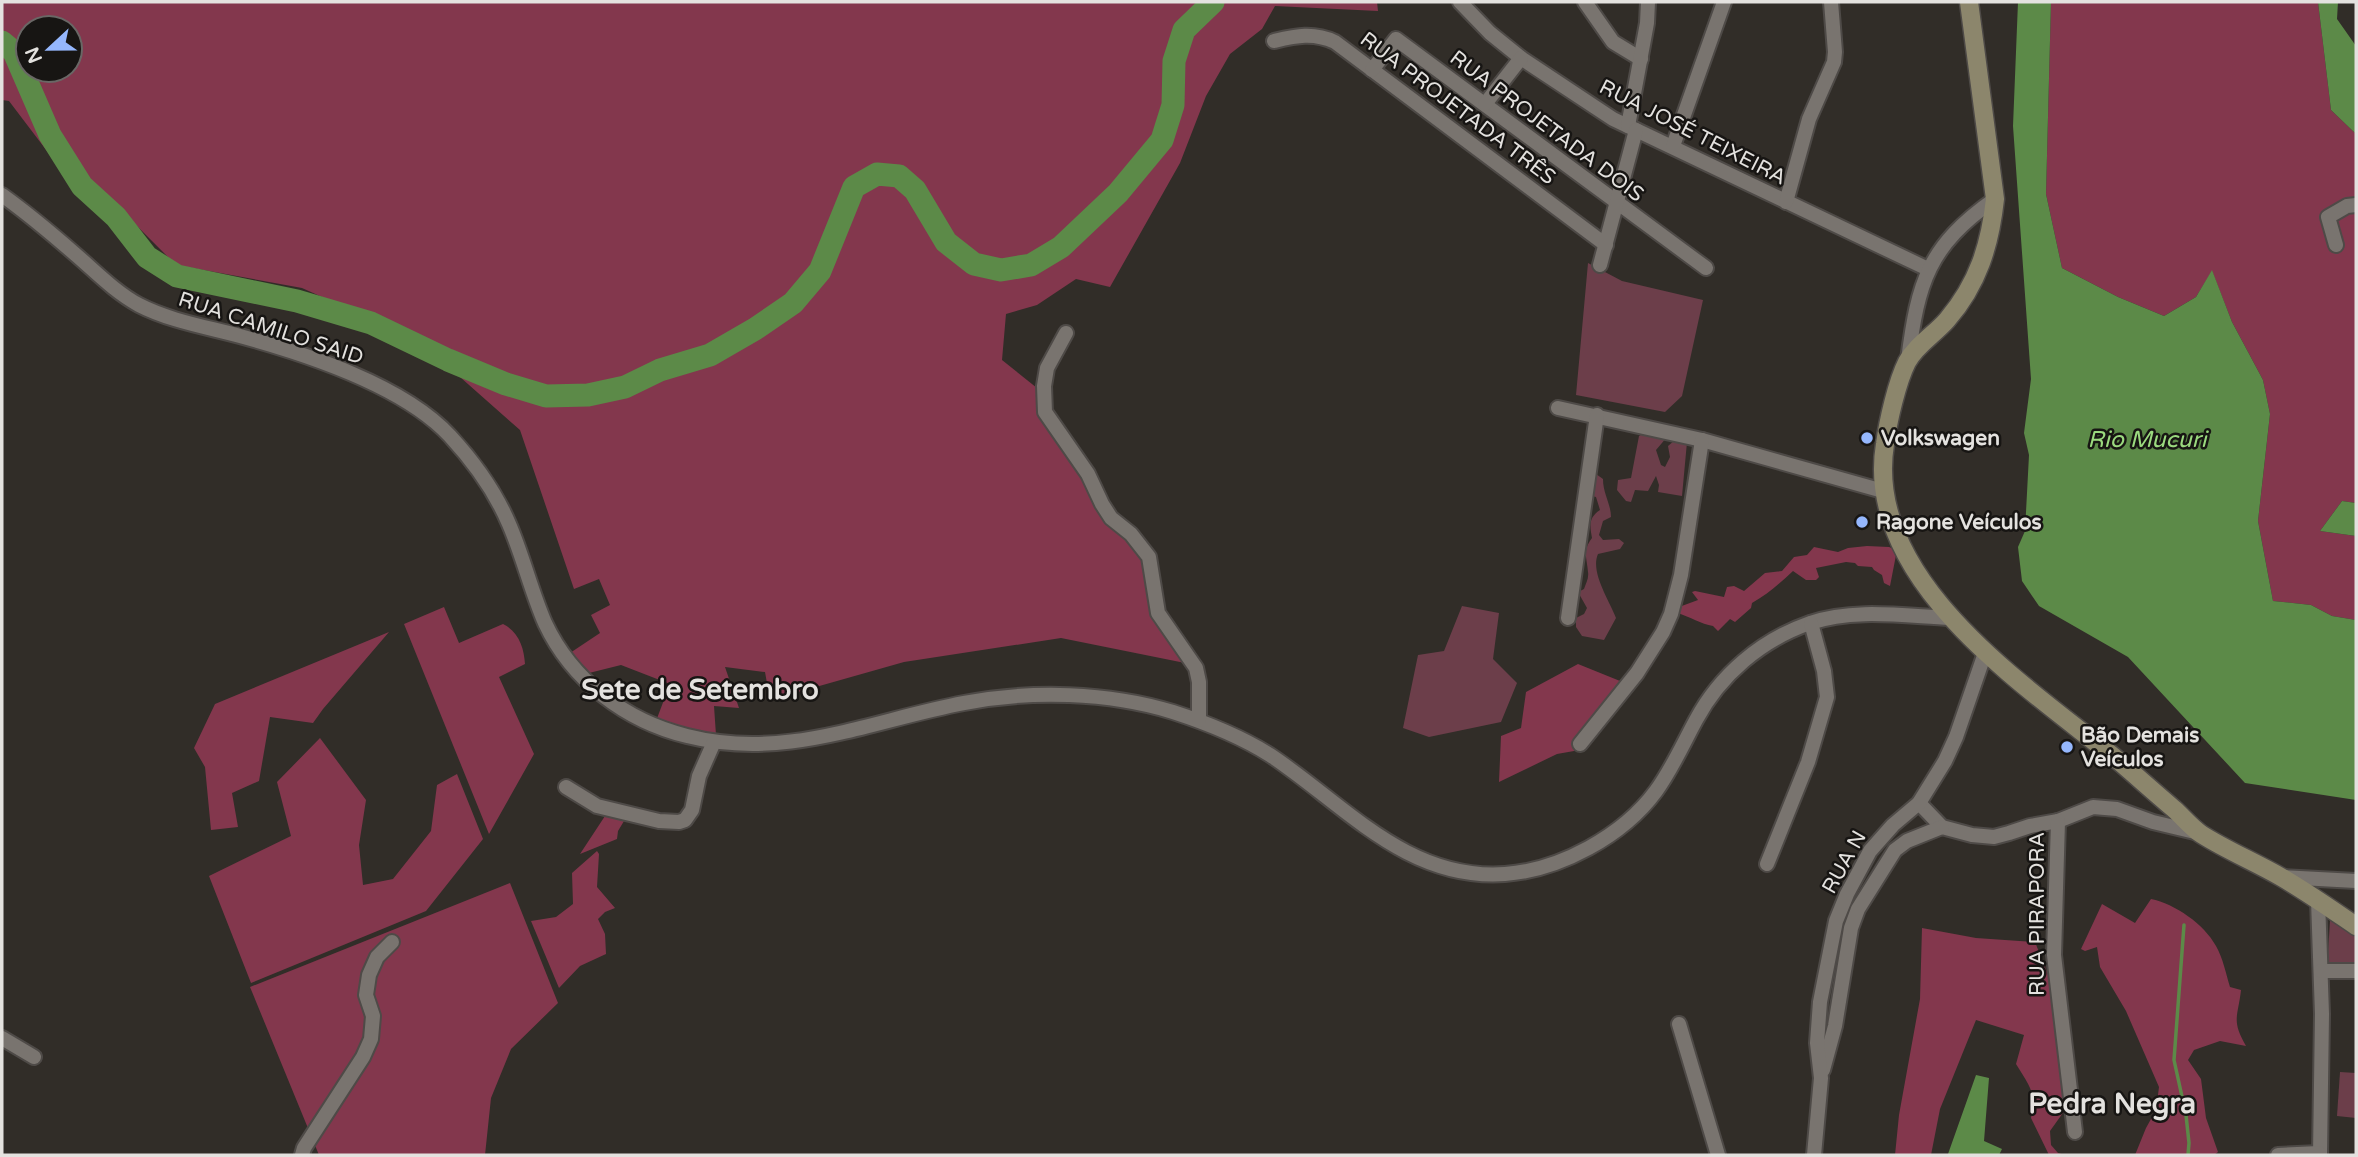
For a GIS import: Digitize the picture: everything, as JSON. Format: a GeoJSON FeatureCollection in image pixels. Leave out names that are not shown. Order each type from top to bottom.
{"type":"FeatureCollection","features":[{"type":"Feature","properties":{"kind":"main road"},"geometry":{"type":"LineString","coordinates":[[1969,2],[1995,199],[1992,227],[1983,261],[1969,292],[1908,361],[1889,420],[1882,460],[1883,491],[1894,529],[1911,563],[1950,618],[1985,653],[2133,773],[2200,833],[2281,877],[2356,926]]}},
{"type":"Feature","properties":{"kind":"street","name":"RUA JOSÉ TEIXEIRA"},"geometry":{"type":"LineString","coordinates":[[1460,2],[1490,33],[1521,58],[1585,102],[1632,128],[1927,269]]}},
{"type":"Feature","properties":{"kind":"street"},"geometry":{"type":"LineString","coordinates":[[1585,2],[1614,42],[1641,59]]}},
{"type":"Feature","properties":{"kind":"street"},"geometry":{"type":"LineString","coordinates":[[1600,265],[1632,128],[1648,2]]}},
{"type":"Feature","properties":{"kind":"street"},"geometry":{"type":"LineString","coordinates":[[1673,146],[1724,2]]}},
{"type":"Feature","properties":{"kind":"street"},"geometry":{"type":"LineString","coordinates":[[1786,202],[1809,119],[1834,62],[1835,38],[1831,2]]}},
{"type":"Feature","properties":{"kind":"street","name":"RUA PROJETADA TRÊS"},"geometry":{"type":"LineString","coordinates":[[1274,41],[1309,34],[1335,42],[1606,245]]}},
{"type":"Feature","properties":{"kind":"street","name":"RUA PROJETADA DOIS"},"geometry":{"type":"LineString","coordinates":[[1372,70],[1396,39],[1706,268]]}},
{"type":"Feature","properties":{"kind":"street"},"geometry":{"type":"LineString","coordinates":[[1485,104],[1521,58]]}},
{"type":"Feature","properties":{"kind":"street","name":"RUA CAMILO SAID"},"geometry":{"type":"LineString","coordinates":[[2,195],[37,220],[111,286],[144,308],[329,365],[353,374],[422,412],[441,427],[458,446],[495,494],[511,528],[547,627],[577,672],[628,714],[667,731],[714,742],[753,746],[810,739],[932,709],[1005,696],[1120,700],[1199,720],[1263,750],[1321,792],[1356,822],[1401,850],[1440,866],[1462,871],[1506,874],[1565,858],[1628,822],[1660,786],[1699,713],[1728,675],[1748,656],[1765,645],[1811,623],[1831,618],[1858,615],[1950,618]]}},
{"type":"Feature","properties":{"kind":"street"},"geometry":{"type":"LineString","coordinates":[[1908,361],[1913,320],[1927,269],[1955,230],[1995,199]]}},
{"type":"Feature","properties":{"kind":"street"},"geometry":{"type":"LineString","coordinates":[[2336,245],[2328,218],[2347,206],[2356,205]]}},
{"type":"Feature","properties":{"kind":"street"},"geometry":{"type":"LineString","coordinates":[[1066,333],[1047,368],[1044,386],[1045,412],[1088,474],[1111,518],[1131,534],[1149,557],[1158,613],[1196,668],[1199,682],[1199,720]]}},
{"type":"Feature","properties":{"kind":"street"},"geometry":{"type":"LineString","coordinates":[[1558,408],[1702,440],[1883,491]]}},
{"type":"Feature","properties":{"kind":"street"},"geometry":{"type":"LineString","coordinates":[[1569,618],[1597,415]]}},
{"type":"Feature","properties":{"kind":"street"},"geometry":{"type":"LineString","coordinates":[[1580,744],[1637,673],[1671,614],[1681,575],[1702,440]]}},
{"type":"Feature","properties":{"kind":"street"},"geometry":{"type":"LineString","coordinates":[[1767,863],[1808,762],[1828,696],[1811,623]]}},
{"type":"Feature","properties":{"kind":"street","name":"RUA N"},"geometry":{"type":"LineString","coordinates":[[1821,1078],[1817,1043],[1820,1002],[1836,921],[1870,851],[1893,825],[1919,803],[1956,737],[1985,653]]}},
{"type":"Feature","properties":{"kind":"street"},"geometry":{"type":"LineString","coordinates":[[566,787],[597,806],[659,821],[679,822],[685,820],[692,810],[699,776],[714,742]]}},
{"type":"Feature","properties":{"kind":"street"},"geometry":{"type":"LineString","coordinates":[[1919,803],[1942,827]]}},
{"type":"Feature","properties":{"kind":"street","name":"RUA PIRAPORA"},"geometry":{"type":"LineString","coordinates":[[1942,827],[1972,835],[1994,836],[2058,821],[2093,807],[2104,807],[2200,833]]}},
{"type":"Feature","properties":{"kind":"street","name":"RUA PIRAPORA"},"geometry":{"type":"LineString","coordinates":[[2058,821],[2054,955],[2075,1132]]}},
{"type":"Feature","properties":{"kind":"street"},"geometry":{"type":"LineString","coordinates":[[1893,825],[1906,841]]}},
{"type":"Feature","properties":{"kind":"street","name":"RUA N"},"geometry":{"type":"LineString","coordinates":[[1814,1155],[1821,1078],[1837,1014],[1848,944],[1858,909],[1895,850],[1906,841],[1942,827]]}},
{"type":"Feature","properties":{"kind":"street"},"geometry":{"type":"LineString","coordinates":[[2281,877],[2356,881]]}},
{"type":"Feature","properties":{"kind":"street"},"geometry":{"type":"LineString","coordinates":[[2278,1155],[2320,1154],[2321,971],[2318,900]]}},
{"type":"Feature","properties":{"kind":"street"},"geometry":{"type":"LineString","coordinates":[[1832,940],[1848,944]]}},
{"type":"Feature","properties":{"kind":"street"},"geometry":{"type":"LineString","coordinates":[[302,1155],[325,1114],[363,1057],[371,1039],[373,1016],[366,995],[369,975],[377,957],[392,942]]}},
{"type":"Feature","properties":{"kind":"street"},"geometry":{"type":"LineString","coordinates":[[2321,971],[2356,971]]}},
{"type":"Feature","properties":{"kind":"street"},"geometry":{"type":"LineString","coordinates":[[1679,1024],[1718,1155]]}},
{"type":"Feature","properties":{"kind":"street"},"geometry":{"type":"LineString","coordinates":[[2,1038],[34,1057]]}},
{"type":"Feature","properties":{"kind":"shaded area"},"geometry":{"type":"Polygon","coordinates":[[[2,2],[1377,2],[1378,11],[1275,6],[1262,29],[1230,54],[1206,96],[1180,163],[1110,287],[1076,279],[1037,305],[1006,314],[1002,360],[1042,392],[1041,411],[1047,429],[1140,549],[1163,614],[1185,663],[1061,638],[904,662],[770,700],[765,672],[725,667],[739,708],[714,706],[716,735],[685,733],[656,721],[670,684],[621,665],[589,673],[570,653],[600,633],[591,615],[610,605],[599,579],[574,589],[520,430],[427,344],[302,288],[176,265],[135,224],[53,159],[9,101],[2,100],[2,2]]]}},
{"type":"Feature","properties":{"kind":"shaded area"},"geometry":{"type":"Polygon","coordinates":[[[2051,2],[2318,2],[2331,110],[2356,134],[2356,503],[2342,501],[2320,531],[2356,536],[2356,620],[2332,616],[2311,605],[2273,601],[2258,521],[2270,414],[2263,380],[2232,322],[2212,271],[2196,297],[2164,316],[2118,297],[2062,268],[2046,194],[2051,2]]]}},
{"type":"Feature","properties":{"kind":"shaded area"},"geometry":{"type":"Polygon","coordinates":[[[1588,263],[1622,281],[1703,300],[1682,396],[1665,412],[1576,395],[1588,263]]]}},
{"type":"Feature","properties":{"kind":"shaded area"},"geometry":{"type":"Polygon","coordinates":[[[1644,433],[1667,437],[1656,450],[1661,465],[1665,467],[1670,457],[1668,446],[1675,440],[1687,442],[1682,496],[1658,492],[1656,476],[1648,491],[1635,490],[1631,502],[1626,501],[1617,490],[1618,480],[1631,478],[1639,436],[1644,433]]]}},
{"type":"Feature","properties":{"kind":"shaded area"},"geometry":{"type":"Polygon","coordinates":[[[1596,474],[1603,479],[1611,517],[1603,521],[1599,535],[1603,540],[1619,539],[1624,543],[1620,549],[1598,554],[1596,561],[1601,586],[1616,618],[1604,640],[1582,636],[1576,627],[1576,618],[1584,614],[1587,608],[1578,592],[1584,589],[1588,578],[1586,551],[1592,538],[1591,522],[1600,510],[1596,497],[1592,496],[1596,474]]]}},
{"type":"Feature","properties":{"kind":"shaded area"},"geometry":{"type":"Polygon","coordinates":[[[1867,546],[1897,550],[1890,586],[1884,583],[1882,575],[1872,567],[1846,562],[1816,568],[1819,577],[1816,580],[1806,580],[1793,571],[1752,603],[1751,608],[1735,622],[1730,619],[1718,631],[1713,626],[1678,613],[1679,607],[1698,600],[1692,592],[1724,597],[1727,587],[1734,586],[1744,591],[1765,573],[1782,571],[1794,557],[1807,555],[1814,547],[1838,552],[1867,546]]]}},
{"type":"Feature","properties":{"kind":"shaded area"},"geometry":{"type":"Polygon","coordinates":[[[1462,606],[1499,613],[1493,659],[1517,683],[1501,722],[1429,737],[1403,728],[1418,655],[1444,651],[1462,606]]]}},
{"type":"Feature","properties":{"kind":"shaded area"},"geometry":{"type":"Polygon","coordinates":[[[444,607],[459,643],[503,624],[517,636],[523,652],[525,664],[499,677],[534,754],[489,834],[404,624],[444,607]]]}},
{"type":"Feature","properties":{"kind":"shaded area"},"geometry":{"type":"Polygon","coordinates":[[[389,632],[313,723],[270,717],[259,781],[232,793],[238,827],[211,830],[205,767],[194,748],[215,704],[389,632]]]}},
{"type":"Feature","properties":{"kind":"shaded area"},"geometry":{"type":"Polygon","coordinates":[[[1578,664],[1625,683],[1574,744],[1574,751],[1557,754],[1499,782],[1501,736],[1521,728],[1526,692],[1578,664]]]}},
{"type":"Feature","properties":{"kind":"shaded area"},"geometry":{"type":"Polygon","coordinates":[[[320,738],[366,800],[359,845],[363,885],[393,879],[431,831],[437,785],[457,774],[483,839],[426,911],[251,983],[209,876],[291,836],[277,782],[320,738]]]}},
{"type":"Feature","properties":{"kind":"shaded area"},"geometry":{"type":"Polygon","coordinates":[[[614,814],[624,821],[617,839],[580,854],[605,816],[614,814]]]}},
{"type":"Feature","properties":{"kind":"shaded area"},"geometry":{"type":"Polygon","coordinates":[[[597,851],[597,887],[615,908],[598,919],[605,934],[606,954],[580,966],[559,988],[531,921],[556,917],[573,904],[572,873],[597,851]]]}},
{"type":"Feature","properties":{"kind":"shaded area"},"geometry":{"type":"Polygon","coordinates":[[[510,883],[558,1003],[511,1049],[491,1098],[485,1155],[319,1155],[250,987],[510,883]]]}},
{"type":"Feature","properties":{"kind":"shaded area"},"geometry":{"type":"Polygon","coordinates":[[[2151,899],[2179,910],[2204,930],[2218,951],[2230,987],[2241,990],[2237,1024],[2246,1046],[2220,1041],[2194,1050],[2188,1060],[2201,1079],[2206,1118],[2218,1152],[2214,1155],[2135,1155],[2156,1110],[2159,1087],[2126,1011],[2100,967],[2097,947],[2085,951],[2081,949],[2102,904],[2135,923],[2151,899]]]}},
{"type":"Feature","properties":{"kind":"shaded area"},"geometry":{"type":"Polygon","coordinates":[[[2335,918],[2356,933],[2356,968],[2327,969],[2330,921],[2335,918]]]}},
{"type":"Feature","properties":{"kind":"shaded area"},"geometry":{"type":"Polygon","coordinates":[[[1922,928],[1976,938],[2035,942],[2051,982],[2066,1090],[2065,1110],[2050,1131],[2051,1145],[2058,1153],[2065,1155],[2049,1155],[2031,1118],[2032,1095],[2016,1064],[2024,1035],[1976,1020],[1940,1109],[1931,1155],[1895,1155],[1899,1115],[1920,999],[1922,928]]]}},
{"type":"Feature","properties":{"kind":"shaded area"},"geometry":{"type":"Polygon","coordinates":[[[2340,1072],[2356,1073],[2356,1118],[2337,1116],[2340,1072]]]}},
{"type":"Feature","properties":{"kind":"water","name":"Rio Mucuri"},"geometry":{"type":"Polygon","coordinates":[[[2018,2],[2051,2],[2046,194],[2062,268],[2118,297],[2164,316],[2196,297],[2212,270],[2232,322],[2263,380],[2270,414],[2258,521],[2273,601],[2311,605],[2332,616],[2356,620],[2356,800],[2245,783],[2128,657],[2039,606],[2022,581],[2018,547],[2025,531],[2029,455],[2024,433],[2031,379],[2013,126],[2018,2]]]}},
{"type":"Feature","properties":{"kind":"water"},"geometry":{"type":"Polygon","coordinates":[[[2318,2],[2338,2],[2337,19],[2356,46],[2356,134],[2331,110],[2318,2]]]}},
{"type":"Feature","properties":{"kind":"water"},"geometry":{"type":"Polygon","coordinates":[[[2342,501],[2356,503],[2356,536],[2320,531],[2342,501]]]}},
{"type":"Feature","properties":{"kind":"water"},"geometry":{"type":"Polygon","coordinates":[[[1976,1075],[1989,1078],[1984,1141],[2002,1149],[1999,1155],[1948,1154],[1976,1075]]]}},
{"type":"Feature","properties":{"kind":"waterway"},"geometry":{"type":"LineString","coordinates":[[2,42],[14,52],[50,135],[82,186],[116,217],[147,257],[177,276],[297,301],[371,323],[448,360],[506,384],[546,396],[588,395],[625,387],[660,370],[710,355],[793,303],[820,271],[854,187],[877,174],[899,176],[915,190],[946,242],[974,264],[1001,270],[1031,265],[1061,247],[1118,193],[1162,140],[1173,105],[1174,61],[1184,30],[1213,2]]}},
{"type":"Feature","properties":{"kind":"waterway"},"geometry":{"type":"LineString","coordinates":[[2184,925],[2174,1060],[2186,1115],[2188,1155]]}},
{"type":"Feature","properties":{"kind":"place","name":"Volkswagen"},"geometry":{"type":"Point","coordinates":[1867,438]}},
{"type":"Feature","properties":{"kind":"place","name":"Ragone Veículos"},"geometry":{"type":"Point","coordinates":[1862,522]}},
{"type":"Feature","properties":{"kind":"place","name":"Bão Demais Veículos"},"geometry":{"type":"Point","coordinates":[2067,747]}},
{"type":"Feature","properties":{"kind":"district","name":"Sete de Setembro"},"geometry":{"type":"Point","coordinates":[700,689]}},
{"type":"Feature","properties":{"kind":"district","name":"Pedra Negra"},"geometry":{"type":"Point","coordinates":[2112,1103]}}]}
